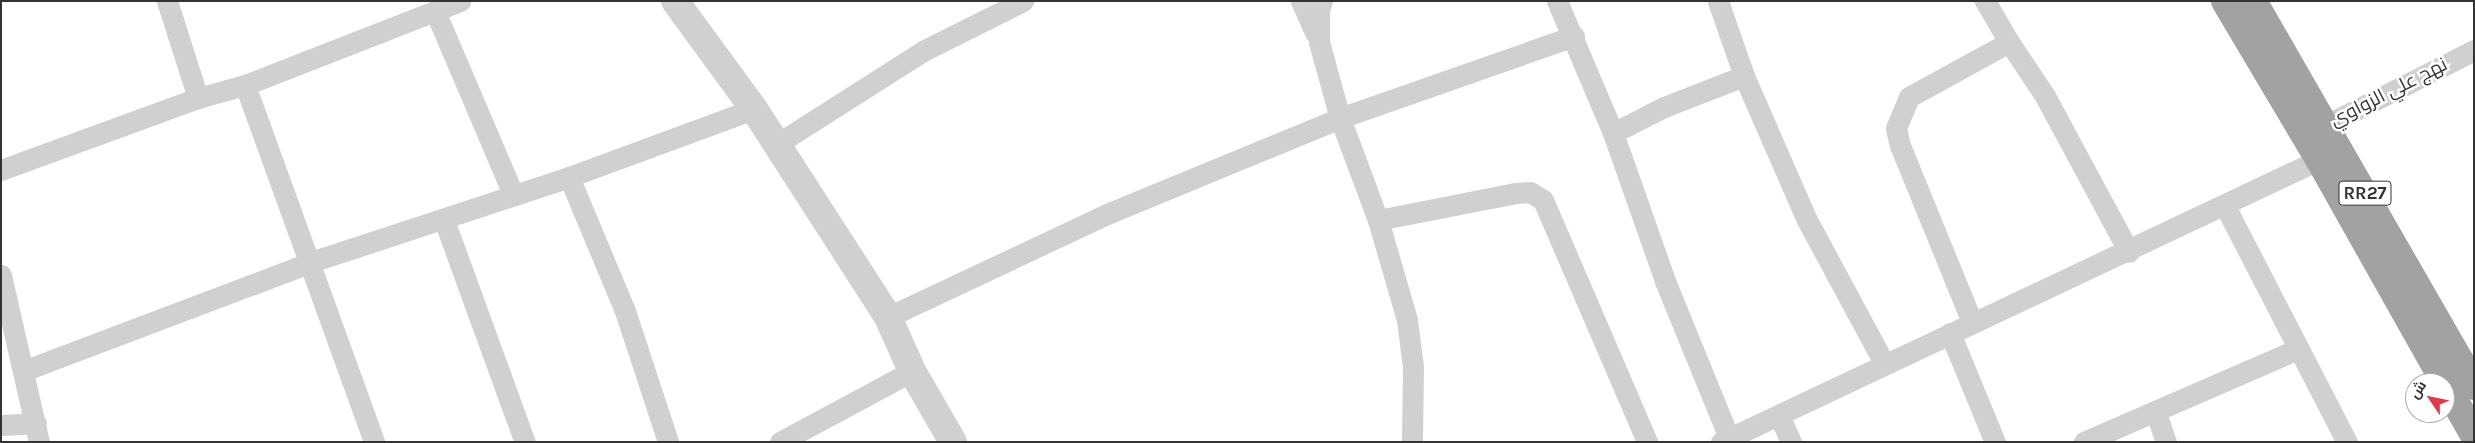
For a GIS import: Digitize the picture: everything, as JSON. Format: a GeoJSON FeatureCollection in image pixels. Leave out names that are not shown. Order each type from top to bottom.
{"type":"FeatureCollection","features":[{"type":"Feature","properties":{"kind":"highway","name":"RR27"},"geometry":{"type":"LineString","coordinates":[[2225,1],[2316,130]]}},
{"type":"Feature","properties":{"kind":"highway","name":"RR27"},"geometry":{"type":"LineString","coordinates":[[2253,1],[2316,130],[2440,373]]}},
{"type":"Feature","properties":{"kind":"highway","name":"RR27"},"geometry":{"type":"LineString","coordinates":[[2330,155],[2474,386]]}},
{"type":"Feature","properties":{"kind":"highway","name":"RR27"},"geometry":{"type":"LineString","coordinates":[[2455,401],[2474,435]]}},
{"type":"Feature","properties":{"kind":"street"},"geometry":{"type":"LineString","coordinates":[[167,1],[198,98]]}},
{"type":"Feature","properties":{"kind":"street"},"geometry":{"type":"LineString","coordinates":[[1,170],[198,98],[245,85],[460,1]]}},
{"type":"Feature","properties":{"kind":"street"},"geometry":{"type":"LineString","coordinates":[[674,1],[754,109],[888,317],[912,371],[953,442]]}},
{"type":"Feature","properties":{"kind":"street"},"geometry":{"type":"LineString","coordinates":[[777,144],[923,51],[1023,1]]}},
{"type":"Feature","properties":{"kind":"street"},"geometry":{"type":"LineString","coordinates":[[1301,1],[1319,42],[1340,118],[1378,220],[1407,320],[1413,367],[1412,442]]}},
{"type":"Feature","properties":{"kind":"street"},"geometry":{"type":"LineString","coordinates":[[1319,42],[1319,10],[1322,1]]}},
{"type":"Feature","properties":{"kind":"street"},"geometry":{"type":"LineString","coordinates":[[1557,1],[1574,36],[1613,133],[1665,281],[1725,440],[1950,332],[2129,252],[2330,155]]}},
{"type":"Feature","properties":{"kind":"street"},"geometry":{"type":"LineString","coordinates":[[1718,1],[1744,76],[1807,220],[1884,363]]}},
{"type":"Feature","properties":{"kind":"street"},"geometry":{"type":"LineString","coordinates":[[1985,1],[2044,96],[2129,252]]}},
{"type":"Feature","properties":{"kind":"street"},"geometry":{"type":"LineString","coordinates":[[435,11],[513,194]]}},
{"type":"Feature","properties":{"kind":"street"},"geometry":{"type":"LineString","coordinates":[[888,317],[1107,214],[1340,118],[1574,36]]}},
{"type":"Feature","properties":{"kind":"street"},"geometry":{"type":"LineString","coordinates":[[1972,322],[1900,146],[1896,128],[1909,97],[2009,42]]}},
{"type":"Feature","properties":{"kind":"street","name":"نهج علي الزواوي"},"geometry":{"type":"LineString","coordinates":[[2316,130],[2474,50]]}},
{"type":"Feature","properties":{"kind":"street"},"geometry":{"type":"LineString","coordinates":[[1613,133],[1664,106],[1744,76]]}},
{"type":"Feature","properties":{"kind":"street"},"geometry":{"type":"LineString","coordinates":[[245,85],[311,262],[374,442]]}},
{"type":"Feature","properties":{"kind":"street"},"geometry":{"type":"LineString","coordinates":[[23,371],[311,262],[444,220],[513,194],[569,177],[754,109]]}},
{"type":"Feature","properties":{"kind":"street"},"geometry":{"type":"LineString","coordinates":[[569,177],[625,311],[668,442]]}},
{"type":"Feature","properties":{"kind":"street"},"geometry":{"type":"LineString","coordinates":[[1378,220],[1516,193],[1530,192],[1542,200],[1647,442]]}},
{"type":"Feature","properties":{"kind":"street"},"geometry":{"type":"LineString","coordinates":[[2225,206],[2347,442]]}},
{"type":"Feature","properties":{"kind":"street"},"geometry":{"type":"LineString","coordinates":[[444,220],[525,442]]}},
{"type":"Feature","properties":{"kind":"street"},"geometry":{"type":"LineString","coordinates":[[1,275],[37,433],[1,426]]}},
{"type":"Feature","properties":{"kind":"street"},"geometry":{"type":"LineString","coordinates":[[1950,332],[1995,442]]}},
{"type":"Feature","properties":{"kind":"street"},"geometry":{"type":"LineString","coordinates":[[2084,442],[2156,413],[2298,349]]}},
{"type":"Feature","properties":{"kind":"street"},"geometry":{"type":"LineString","coordinates":[[780,442],[912,371]]}},
{"type":"Feature","properties":{"kind":"street"},"geometry":{"type":"LineString","coordinates":[[2156,413],[2166,442]]}},
{"type":"Feature","properties":{"kind":"street"},"geometry":{"type":"LineString","coordinates":[[1779,415],[1791,442]]}}]}
